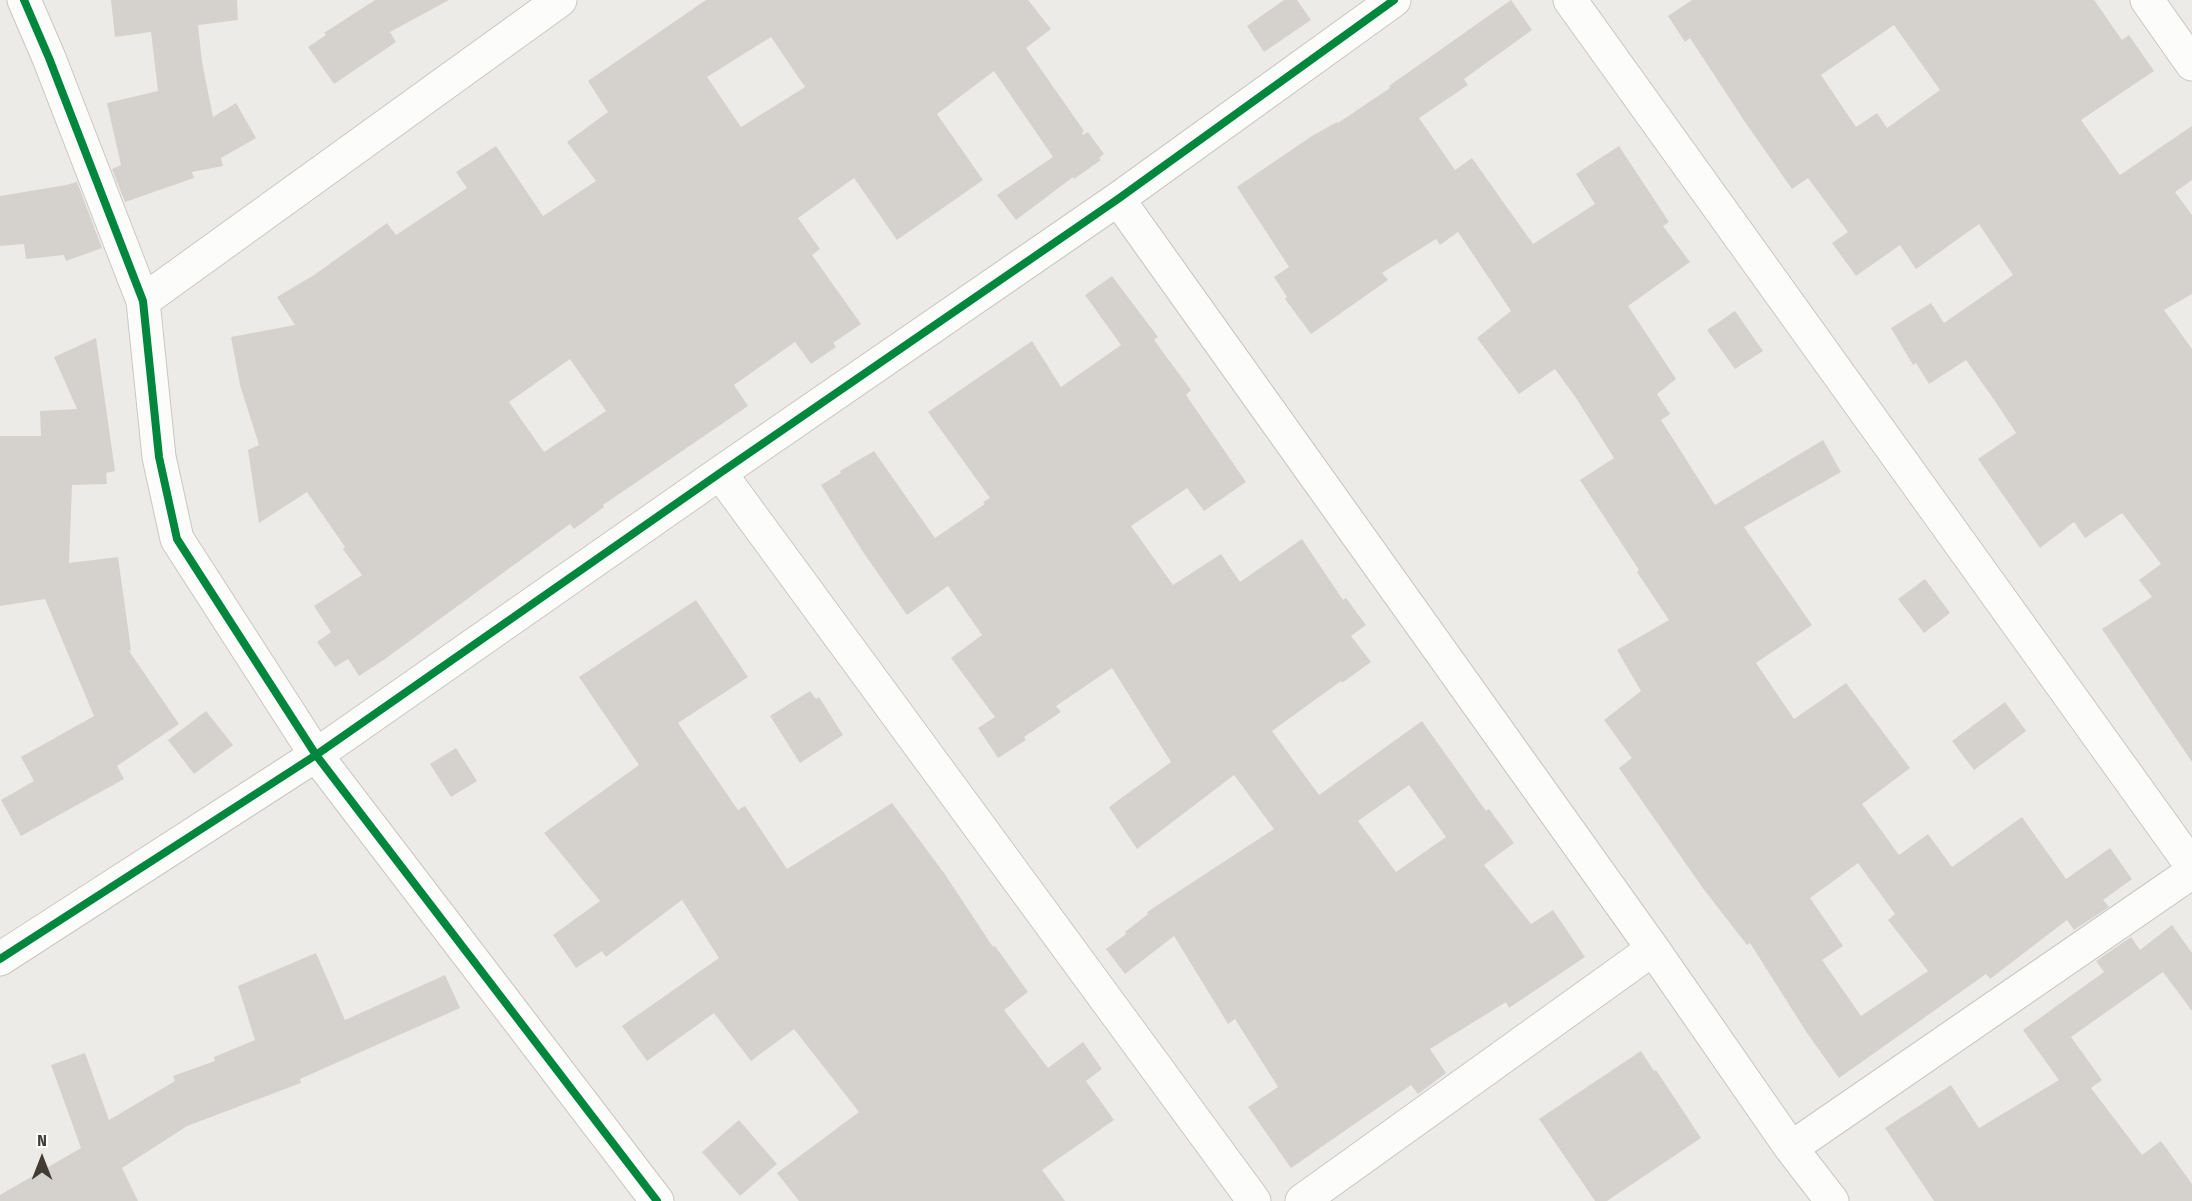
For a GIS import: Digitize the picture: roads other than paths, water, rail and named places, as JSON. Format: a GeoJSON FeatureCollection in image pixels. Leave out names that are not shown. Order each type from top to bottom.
{"type":"FeatureCollection","features":[{"type":"Feature","properties":{"kind":"street"},"geometry":{"type":"LineString","coordinates":[[24,0],[143,301],[159,457],[177,539],[316,755],[657,1201]]}},
{"type":"Feature","properties":{"kind":"street"},"geometry":{"type":"LineString","coordinates":[[143,301],[560,0]]}},
{"type":"Feature","properties":{"kind":"street"},"geometry":{"type":"LineString","coordinates":[[0,959],[316,755],[720,472],[1118,199],[1394,0]]}},
{"type":"Feature","properties":{"kind":"street"},"geometry":{"type":"LineString","coordinates":[[1570,0],[2192,866]]}},
{"type":"Feature","properties":{"kind":"street"},"geometry":{"type":"LineString","coordinates":[[2146,0],[2192,64]]}},
{"type":"Feature","properties":{"kind":"street"},"geometry":{"type":"LineString","coordinates":[[1118,199],[1653,949],[1791,1148],[1832,1201]]}},
{"type":"Feature","properties":{"kind":"street"},"geometry":{"type":"LineString","coordinates":[[720,472],[1254,1201]]}},
{"type":"Feature","properties":{"kind":"street"},"geometry":{"type":"LineString","coordinates":[[1791,1148],[2192,873]]}},
{"type":"Feature","properties":{"kind":"street"},"geometry":{"type":"LineString","coordinates":[[1302,1201],[1653,949]]}}]}
